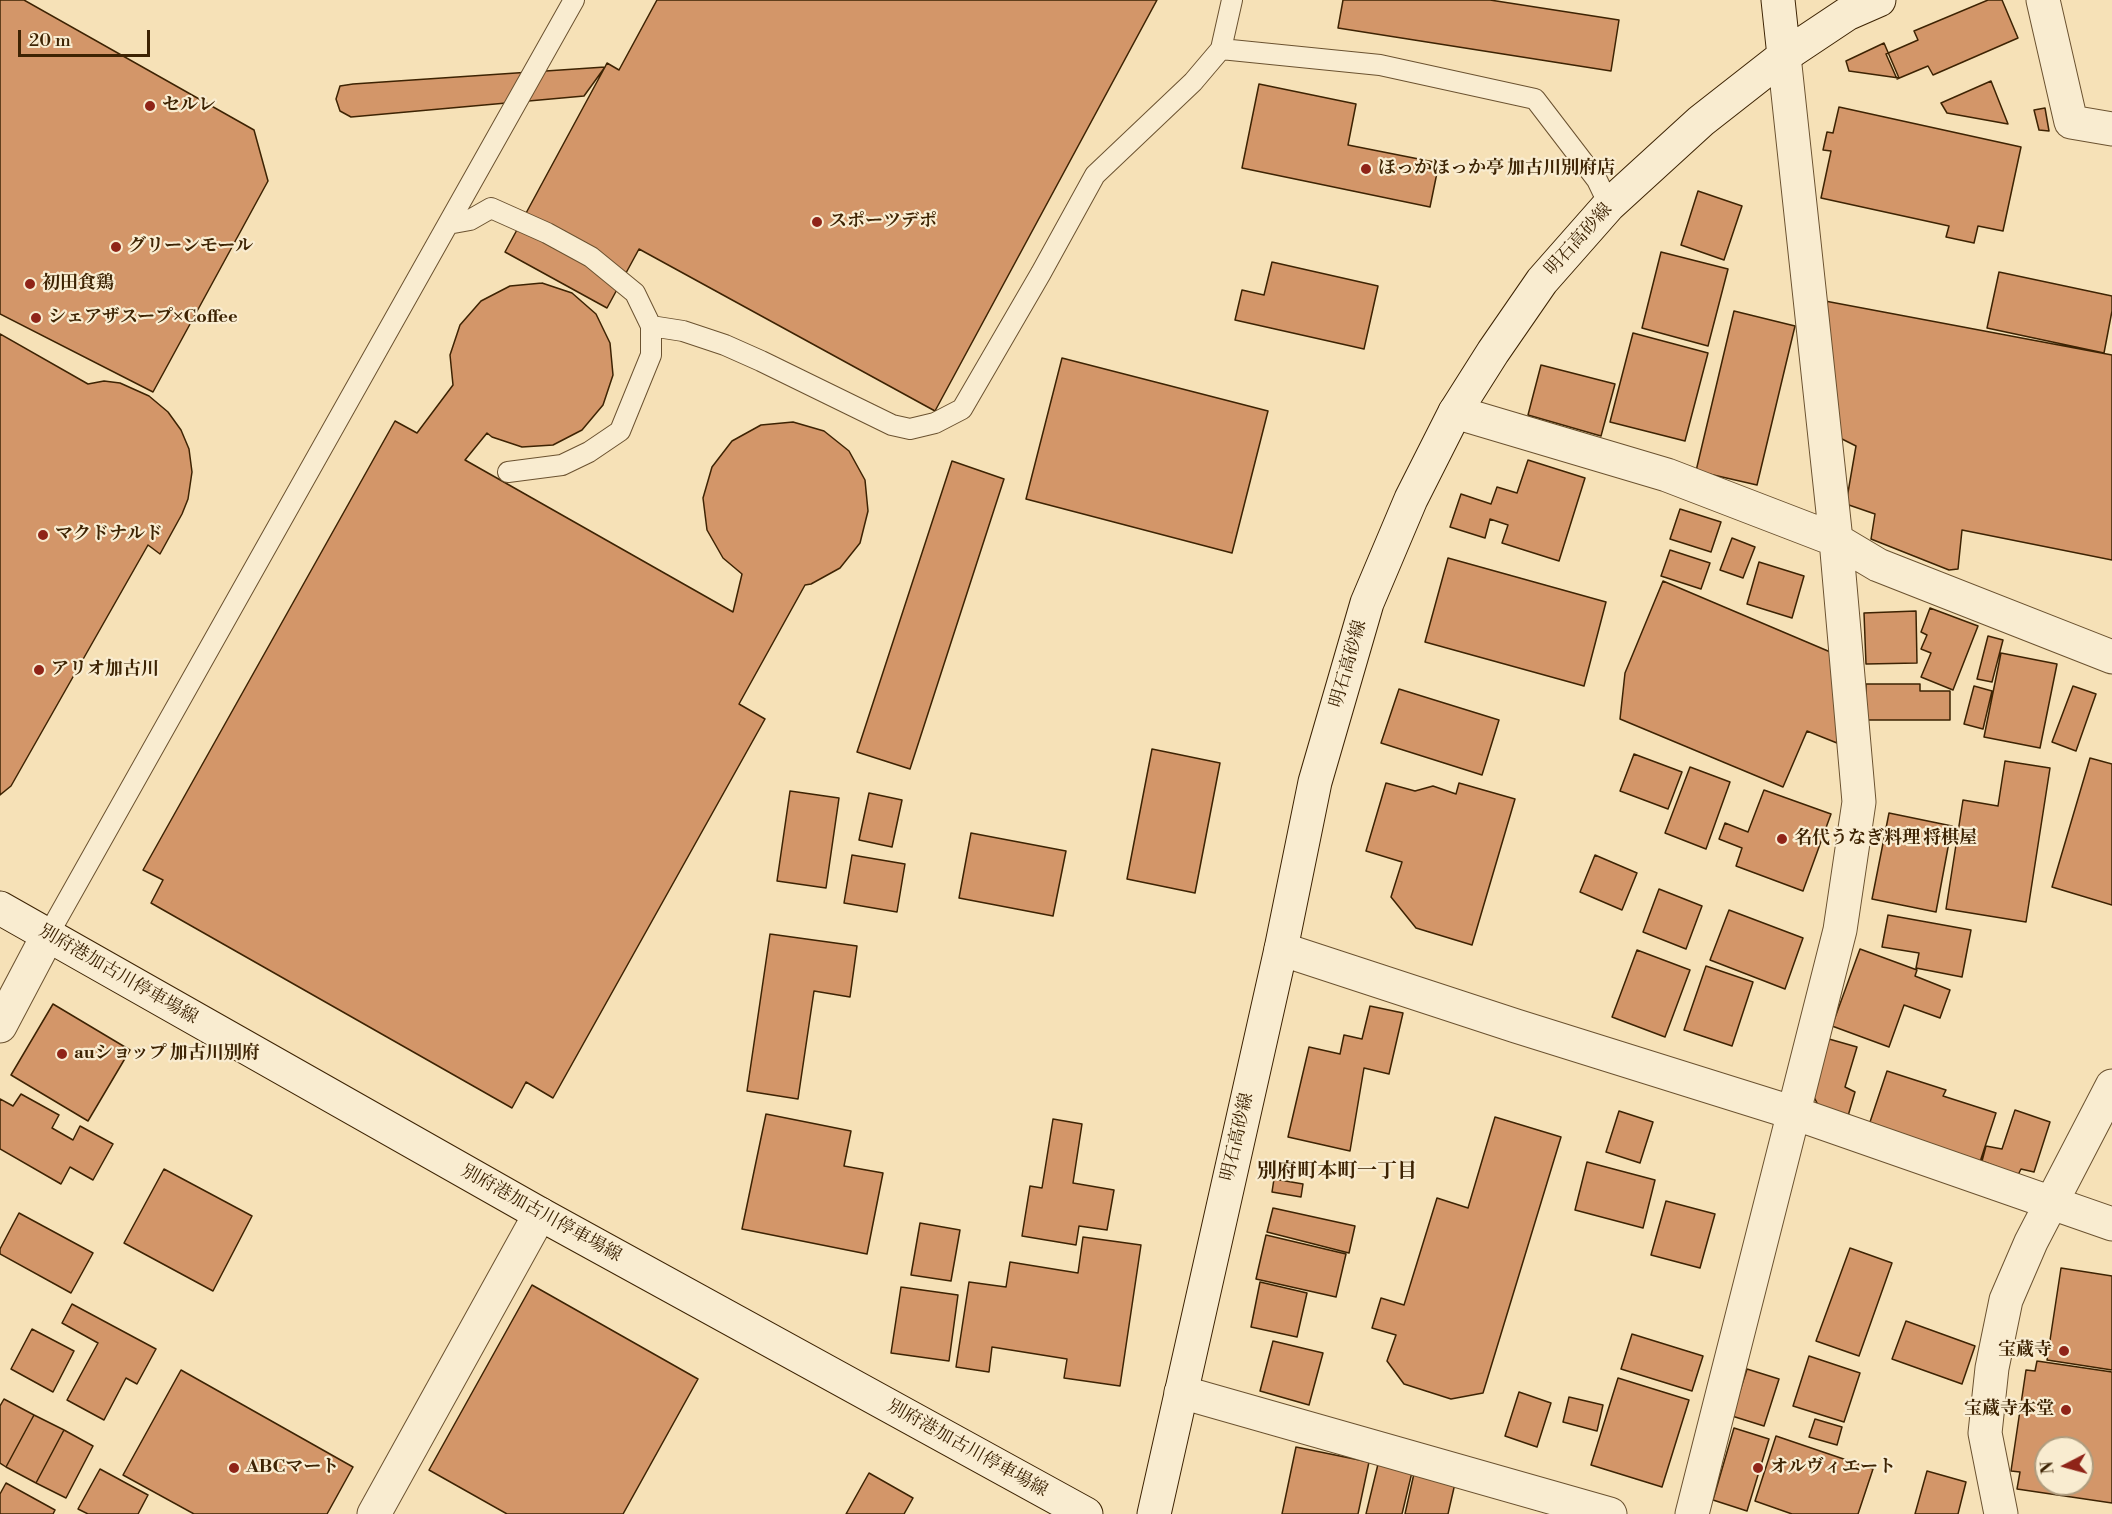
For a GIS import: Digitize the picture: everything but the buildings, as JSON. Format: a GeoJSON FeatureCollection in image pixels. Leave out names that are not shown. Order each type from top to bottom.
{"type":"FeatureCollection","features":[{"type":"Feature","properties":{"kind":"street"},"geometry":{"type":"LineString","coordinates":[[1692,1514],[1840,930],[1859,802],[1836,540],[1778,0]]}},
{"type":"Feature","properties":{"kind":"street","name":"明石高砂線"},"geometry":{"type":"LineString","coordinates":[[1154,1514],[1281,949],[1315,782],[1367,603],[1410,499],[1455,412],[1542,280],[1610,205],[1701,121],[1784,56],[1846,15],[1879,0]]}},
{"type":"Feature","properties":{"kind":"street"},"geometry":{"type":"LineString","coordinates":[[2043,0],[2071,122],[2112,129]]}},
{"type":"Feature","properties":{"kind":"street"},"geometry":{"type":"LineString","coordinates":[[1455,412],[1667,475],[1836,540],[1878,566],[2112,657]]}},
{"type":"Feature","properties":{"kind":"street","name":"別府港加古川停車場線"},"geometry":{"type":"LineString","coordinates":[[0,908],[540,1214],[1086,1514]]}},
{"type":"Feature","properties":{"kind":"street"},"geometry":{"type":"LineString","coordinates":[[0,1026],[48,935]]}},
{"type":"Feature","properties":{"kind":"street"},"geometry":{"type":"LineString","coordinates":[[1281,949],[1794,1113],[2112,1224]]}},
{"type":"Feature","properties":{"kind":"street"},"geometry":{"type":"LineString","coordinates":[[2001,1514],[1985,1433],[1992,1368],[2006,1300],[2031,1242],[2112,1086]]}},
{"type":"Feature","properties":{"kind":"street"},"geometry":{"type":"LineString","coordinates":[[374,1514],[540,1214]]}},
{"type":"Feature","properties":{"kind":"street"},"geometry":{"type":"LineString","coordinates":[[1181,1392],[1610,1514]]}},
{"type":"Feature","properties":{"kind":"lane"},"geometry":{"type":"LineString","coordinates":[[48,935],[574,0]]}},
{"type":"Feature","properties":{"kind":"lane"},"geometry":{"type":"LineString","coordinates":[[651,326],[683,332],[725,345],[892,425],[910,429],[935,423],[962,409],[1095,175],[1193,82],[1221,49],[1232,0]]}},
{"type":"Feature","properties":{"kind":"lane"},"geometry":{"type":"LineString","coordinates":[[1221,49],[1380,65],[1535,99],[1597,180],[1610,205]]}},
{"type":"Feature","properties":{"kind":"lane"},"geometry":{"type":"LineString","coordinates":[[448,224],[470,220],[491,208],[547,233],[591,257],[635,293],[651,326],[651,355],[620,431],[589,452],[562,465],[508,472]]}},
{"type":"Feature","properties":{"kind":"place","name":"セルレ"},"geometry":{"type":"Point","coordinates":[150,106]}},
{"type":"Feature","properties":{"kind":"place","name":"ほっかほっか亭 加古川別府店"},"geometry":{"type":"Point","coordinates":[1366,169]}},
{"type":"Feature","properties":{"kind":"place","name":"スポーツデポ"},"geometry":{"type":"Point","coordinates":[817,222]}},
{"type":"Feature","properties":{"kind":"place","name":"グリーンモール"},"geometry":{"type":"Point","coordinates":[116,247]}},
{"type":"Feature","properties":{"kind":"place","name":"初田食鶏"},"geometry":{"type":"Point","coordinates":[30,284]}},
{"type":"Feature","properties":{"kind":"place","name":"シェアザスープ×Coffee"},"geometry":{"type":"Point","coordinates":[36,318]}},
{"type":"Feature","properties":{"kind":"place","name":"マクドナルド"},"geometry":{"type":"Point","coordinates":[43,535]}},
{"type":"Feature","properties":{"kind":"place","name":"アリオ加古川"},"geometry":{"type":"Point","coordinates":[39,670]}},
{"type":"Feature","properties":{"kind":"place","name":"名代うなぎ料理 将棋屋"},"geometry":{"type":"Point","coordinates":[1782,839]}},
{"type":"Feature","properties":{"kind":"place","name":"auショップ 加古川別府"},"geometry":{"type":"Point","coordinates":[62,1054]}},
{"type":"Feature","properties":{"kind":"place","name":"宝蔵寺"},"geometry":{"type":"Point","coordinates":[2064,1351]}},
{"type":"Feature","properties":{"kind":"place","name":"宝蔵寺本堂"},"geometry":{"type":"Point","coordinates":[2066,1410]}},
{"type":"Feature","properties":{"kind":"place","name":"ABCマート"},"geometry":{"type":"Point","coordinates":[234,1468]}},
{"type":"Feature","properties":{"kind":"place","name":"オルヴィエート"},"geometry":{"type":"Point","coordinates":[1758,1468]}},
{"type":"Feature","properties":{"kind":"district","name":"別府町本町一丁目"},"geometry":{"type":"Point","coordinates":[1337,1172]}}]}
